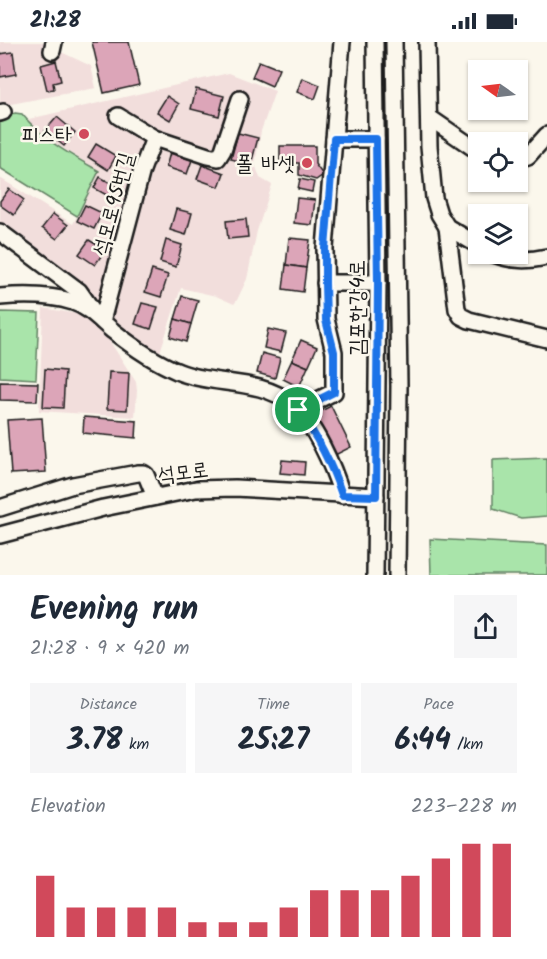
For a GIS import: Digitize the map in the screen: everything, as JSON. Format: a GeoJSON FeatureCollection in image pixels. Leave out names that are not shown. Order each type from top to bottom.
{"type":"FeatureCollection","features":[{"type":"Feature","properties":{"kind":"street"},"geometry":{"type":"LineString","coordinates":[[298,410],[334,392],[334,352],[326,320],[325,248],[342,42]]}},
{"type":"Feature","properties":{"kind":"street","name":"김포한강4로"},"geometry":{"type":"LineString","coordinates":[[375,42],[378,283],[375,575]]}},
{"type":"Feature","properties":{"kind":"street","name":"김포한강4로"},"geometry":{"type":"LineString","coordinates":[[394,42],[399,386],[397,575]]}},
{"type":"Feature","properties":{"kind":"street"},"geometry":{"type":"LineString","coordinates":[[427,42],[429,146],[434,198],[439,214],[447,227],[458,309],[462,316],[469,320],[547,339]]}},
{"type":"Feature","properties":{"kind":"street"},"geometry":{"type":"LineString","coordinates":[[154,138],[218,158],[223,150],[240,99]]}},
{"type":"Feature","properties":{"kind":"street","name":"석모로95번길"},"geometry":{"type":"LineString","coordinates":[[98,317],[142,170],[154,138],[118,116]]}},
{"type":"Feature","properties":{"kind":"street"},"geometry":{"type":"LineString","coordinates":[[430,118],[468,144]]}},
{"type":"Feature","properties":{"kind":"street"},"geometry":{"type":"LineString","coordinates":[[528,156],[547,135]]}},
{"type":"Feature","properties":{"kind":"street"},"geometry":{"type":"LineString","coordinates":[[334,139],[376,139]]}},
{"type":"Feature","properties":{"kind":"street"},"geometry":{"type":"LineString","coordinates":[[447,227],[468,239]]}},
{"type":"Feature","properties":{"kind":"street"},"geometry":{"type":"LineString","coordinates":[[0,232],[79,291],[98,317]]}},
{"type":"Feature","properties":{"kind":"street"},"geometry":{"type":"LineString","coordinates":[[528,261],[547,257]]}},
{"type":"Feature","properties":{"kind":"street"},"geometry":{"type":"LineString","coordinates":[[325,283],[378,283]]}},
{"type":"Feature","properties":{"kind":"street"},"geometry":{"type":"LineString","coordinates":[[0,297],[22,296],[70,301],[98,317],[138,350],[179,372],[198,378],[260,388],[280,397],[298,410],[310,427],[335,472],[342,495]]}},
{"type":"Feature","properties":{"kind":"street"},"geometry":{"type":"LineString","coordinates":[[0,508],[73,485],[138,473],[146,476],[155,497]]}},
{"type":"Feature","properties":{"kind":"street","name":"석모로"},"geometry":{"type":"LineString","coordinates":[[0,535],[93,510],[196,489],[376,496]]}},
{"type":"Feature","properties":{"kind":"shaded area"},"geometry":{"type":"Polygon","coordinates":[[[0,42],[57,42],[59,51],[91,66],[96,88],[0,106],[0,42]]]}},
{"type":"Feature","properties":{"kind":"shaded area"},"geometry":{"type":"Polygon","coordinates":[[[229,73],[275,91],[261,131],[255,164],[260,178],[272,185],[257,231],[247,279],[237,300],[234,304],[216,296],[181,288],[158,354],[0,238],[0,178],[73,224],[99,171],[43,136],[31,126],[29,119],[229,73]]]}},
{"type":"Feature","properties":{"kind":"shaded area"},"geometry":{"type":"Polygon","coordinates":[[[43,308],[78,314],[98,327],[107,337],[136,382],[135,417],[39,411],[43,308]]]}},
{"type":"Feature","properties":{"kind":"green space"},"geometry":{"type":"Polygon","coordinates":[[[15,113],[22,114],[48,139],[99,171],[77,216],[0,168],[0,119],[15,113]]]}},
{"type":"Feature","properties":{"kind":"green space"},"geometry":{"type":"Polygon","coordinates":[[[0,312],[39,313],[36,379],[0,377],[0,312]]]}},
{"type":"Feature","properties":{"kind":"green space"},"geometry":{"type":"Polygon","coordinates":[[[547,458],[547,516],[521,518],[493,509],[493,460],[547,458]]]}},
{"type":"Feature","properties":{"kind":"green space"},"geometry":{"type":"Polygon","coordinates":[[[430,539],[547,545],[547,575],[431,575],[430,539]]]}},
{"type":"Feature","properties":{"kind":"building"},"geometry":{"type":"Polygon","coordinates":[[[92,42],[129,42],[139,85],[104,93],[92,42]]]}},
{"type":"Feature","properties":{"kind":"building"},"geometry":{"type":"Polygon","coordinates":[[[13,52],[16,74],[0,77],[0,54],[13,52]]]}},
{"type":"Feature","properties":{"kind":"building"},"geometry":{"type":"Polygon","coordinates":[[[56,61],[61,81],[53,83],[54,89],[47,90],[41,65],[56,61]]]}},
{"type":"Feature","properties":{"kind":"building"},"geometry":{"type":"Polygon","coordinates":[[[259,61],[279,69],[272,86],[252,77],[259,61]]]}},
{"type":"Feature","properties":{"kind":"building"},"geometry":{"type":"Polygon","coordinates":[[[302,78],[320,85],[315,99],[297,92],[302,78]]]}},
{"type":"Feature","properties":{"kind":"building"},"geometry":{"type":"Polygon","coordinates":[[[196,89],[224,96],[219,116],[191,109],[196,89]]]}},
{"type":"Feature","properties":{"kind":"building"},"geometry":{"type":"Polygon","coordinates":[[[167,96],[179,104],[170,120],[157,112],[167,96]]]}},
{"type":"Feature","properties":{"kind":"building"},"geometry":{"type":"Polygon","coordinates":[[[57,117],[75,132],[64,146],[45,131],[57,117]]]}},
{"type":"Feature","properties":{"kind":"building"},"geometry":{"type":"Polygon","coordinates":[[[238,133],[258,138],[251,164],[231,159],[238,133]]]}},
{"type":"Feature","properties":{"kind":"building"},"geometry":{"type":"Polygon","coordinates":[[[96,144],[116,156],[108,170],[88,157],[96,144]]]}},
{"type":"Feature","properties":{"kind":"building","name":"폴 바셋"},"geometry":{"type":"Polygon","coordinates":[[[280,146],[315,146],[315,164],[323,175],[316,180],[299,175],[299,163],[280,163],[280,146]]]}},
{"type":"Feature","properties":{"kind":"building"},"geometry":{"type":"Polygon","coordinates":[[[170,153],[192,160],[187,174],[166,167],[170,153]]]}},
{"type":"Feature","properties":{"kind":"building"},"geometry":{"type":"Polygon","coordinates":[[[202,165],[224,173],[219,187],[197,179],[202,165]]]}},
{"type":"Feature","properties":{"kind":"building"},"geometry":{"type":"Polygon","coordinates":[[[100,177],[116,186],[110,197],[94,188],[100,177]]]}},
{"type":"Feature","properties":{"kind":"building"},"geometry":{"type":"Polygon","coordinates":[[[300,179],[314,182],[312,192],[298,189],[300,179]]]}},
{"type":"Feature","properties":{"kind":"building"},"geometry":{"type":"Polygon","coordinates":[[[9,189],[24,200],[14,215],[0,205],[0,201],[9,189]]]}},
{"type":"Feature","properties":{"kind":"building"},"geometry":{"type":"Polygon","coordinates":[[[297,198],[315,200],[312,225],[294,223],[297,198]]]}},
{"type":"Feature","properties":{"kind":"building"},"geometry":{"type":"Polygon","coordinates":[[[85,205],[102,213],[94,229],[77,221],[85,205]]]}},
{"type":"Feature","properties":{"kind":"building"},"geometry":{"type":"Polygon","coordinates":[[[176,209],[192,213],[186,235],[170,230],[176,209]]]}},
{"type":"Feature","properties":{"kind":"building"},"geometry":{"type":"Polygon","coordinates":[[[53,214],[68,225],[57,239],[42,228],[53,214]]]}},
{"type":"Feature","properties":{"kind":"building"},"geometry":{"type":"Polygon","coordinates":[[[246,219],[248,237],[228,239],[226,221],[246,219]]]}},
{"type":"Feature","properties":{"kind":"building"},"geometry":{"type":"Polygon","coordinates":[[[289,238],[310,240],[306,268],[286,265],[289,238]]]}},
{"type":"Feature","properties":{"kind":"building"},"geometry":{"type":"Polygon","coordinates":[[[89,240],[105,250],[95,265],[79,254],[89,240]]]}},
{"type":"Feature","properties":{"kind":"building"},"geometry":{"type":"Polygon","coordinates":[[[166,240],[182,245],[176,267],[160,262],[166,240]]]}},
{"type":"Feature","properties":{"kind":"building"},"geometry":{"type":"Polygon","coordinates":[[[286,265],[306,268],[303,292],[283,289],[286,265]]]}},
{"type":"Feature","properties":{"kind":"building"},"geometry":{"type":"Polygon","coordinates":[[[152,270],[168,275],[161,297],[145,292],[152,270]]]}},
{"type":"Feature","properties":{"kind":"building"},"geometry":{"type":"Polygon","coordinates":[[[182,296],[198,300],[191,324],[175,319],[182,296]]]}},
{"type":"Feature","properties":{"kind":"building"},"geometry":{"type":"Polygon","coordinates":[[[142,303],[158,307],[151,329],[135,324],[142,303]]]}},
{"type":"Feature","properties":{"kind":"building"},"geometry":{"type":"Polygon","coordinates":[[[175,319],[191,324],[186,342],[170,337],[175,319]]]}},
{"type":"Feature","properties":{"kind":"building"},"geometry":{"type":"Polygon","coordinates":[[[268,329],[286,333],[281,352],[264,348],[268,329]]]}},
{"type":"Feature","properties":{"kind":"building"},"geometry":{"type":"Polygon","coordinates":[[[301,340],[317,347],[308,367],[292,360],[301,340]]]}},
{"type":"Feature","properties":{"kind":"building"},"geometry":{"type":"Polygon","coordinates":[[[262,353],[280,358],[275,378],[257,373],[262,353]]]}},
{"type":"Feature","properties":{"kind":"building"},"geometry":{"type":"Polygon","coordinates":[[[292,360],[308,367],[299,387],[283,379],[292,360]]]}},
{"type":"Feature","properties":{"kind":"building"},"geometry":{"type":"Polygon","coordinates":[[[45,369],[65,371],[63,408],[43,407],[45,369]]]}},
{"type":"Feature","properties":{"kind":"building"},"geometry":{"type":"Polygon","coordinates":[[[109,372],[129,373],[127,410],[107,409],[109,372]]]}},
{"type":"Feature","properties":{"kind":"building"},"geometry":{"type":"Polygon","coordinates":[[[0,382],[38,383],[37,401],[0,400],[0,382]]]}},
{"type":"Feature","properties":{"kind":"building"},"geometry":{"type":"Polygon","coordinates":[[[331,406],[351,447],[333,456],[313,415],[331,406]]]}},
{"type":"Feature","properties":{"kind":"building"},"geometry":{"type":"Polygon","coordinates":[[[84,417],[137,421],[136,438],[83,433],[84,417]]]}},
{"type":"Feature","properties":{"kind":"building"},"geometry":{"type":"Polygon","coordinates":[[[42,418],[46,472],[11,474],[7,420],[42,418]]]}},
{"type":"Feature","properties":{"kind":"building"},"geometry":{"type":"Polygon","coordinates":[[[282,460],[305,462],[304,475],[280,473],[282,460]]]}},
{"type":"Feature","properties":{"kind":"place","name":"피스타"},"geometry":{"type":"Point","coordinates":[84,134]}},
{"type":"Feature","properties":{"kind":"place","name":"폴 바셋"},"geometry":{"type":"Point","coordinates":[307,163]}},
{"type":"Feature","properties":{"kind":"route"},"geometry":{"type":"LineString","coordinates":[[334,139],[376,139],[378,283],[376,496],[342,495],[335,472],[298,410],[334,392],[336,377],[334,352],[326,320],[325,283],[325,248],[334,139]]}}]}
